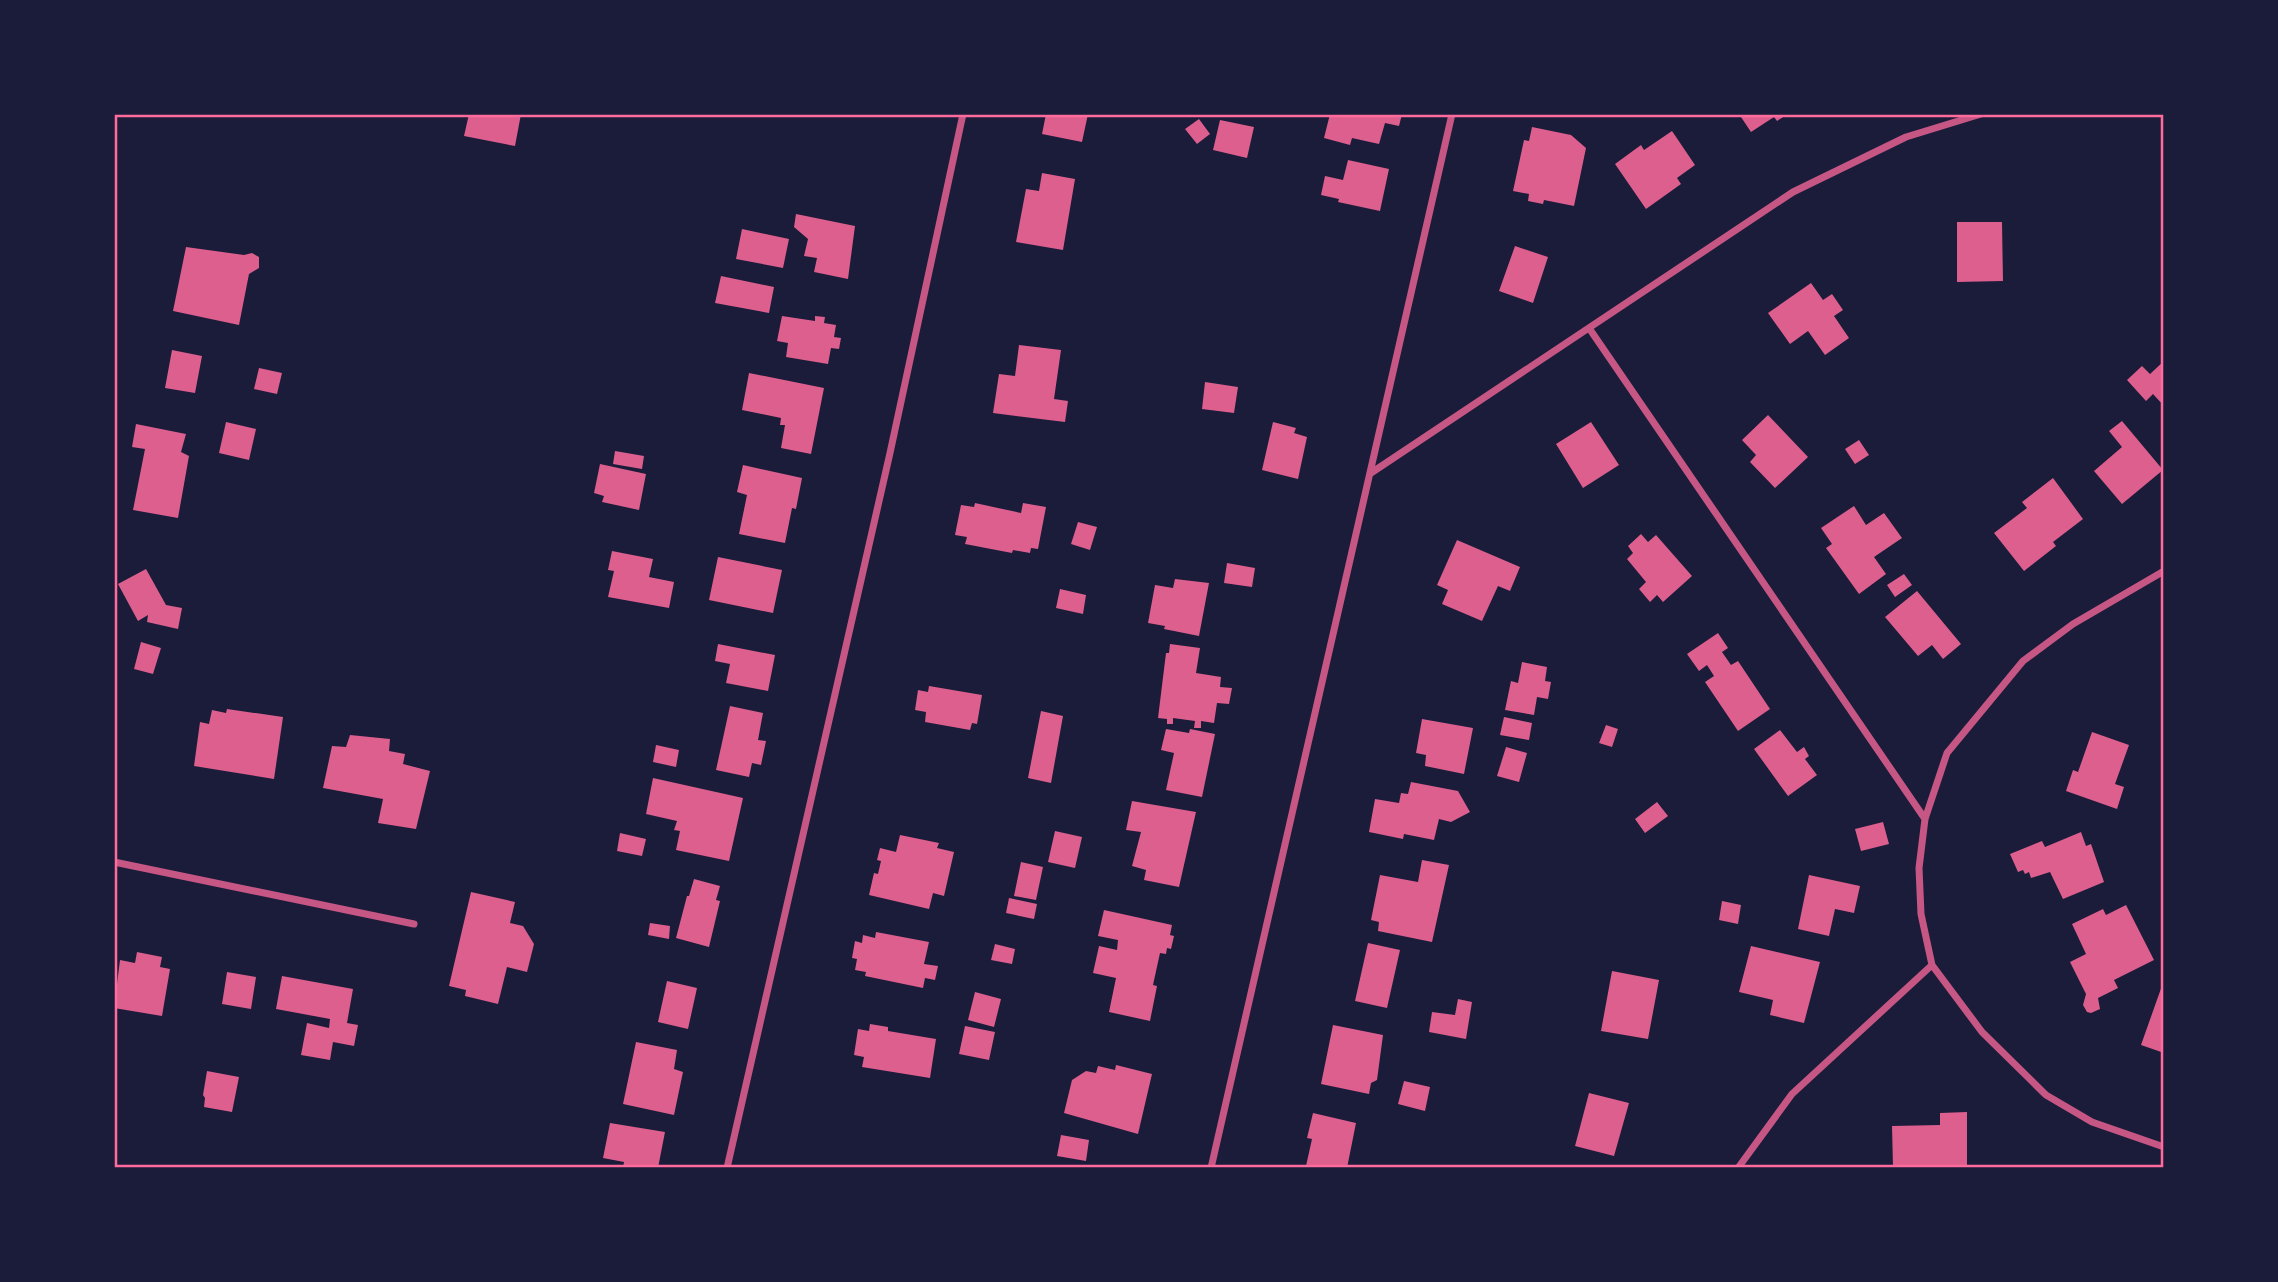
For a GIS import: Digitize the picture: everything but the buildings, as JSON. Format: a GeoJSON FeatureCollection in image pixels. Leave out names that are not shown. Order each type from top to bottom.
{"type":"FeatureCollection","features":[{"type":"Feature","properties":{"kind":"street"},"geometry":{"type":"LineString","coordinates":[[727,1168],[887,466],[963,114]]}},
{"type":"Feature","properties":{"kind":"street"},"geometry":{"type":"LineString","coordinates":[[1211,1168],[1452,114]]}},
{"type":"Feature","properties":{"kind":"street"},"geometry":{"type":"LineString","coordinates":[[1371,473],[1793,192],[1906,138],[1981,114]]}},
{"type":"Feature","properties":{"kind":"street"},"geometry":{"type":"LineString","coordinates":[[1589,328],[1925,820]]}},
{"type":"Feature","properties":{"kind":"street"},"geometry":{"type":"LineString","coordinates":[[2164,571],[2073,624],[2024,662],[1947,752],[1925,820],[1919,868],[1921,914],[1932,965],[1982,1032],[2046,1096],[2092,1122],[2164,1147]]}},
{"type":"Feature","properties":{"kind":"street"},"geometry":{"type":"LineString","coordinates":[[114,862],[414,924]]}},
{"type":"Feature","properties":{"kind":"street"},"geometry":{"type":"LineString","coordinates":[[1738,1168],[1792,1094],[1932,965]]}}]}
